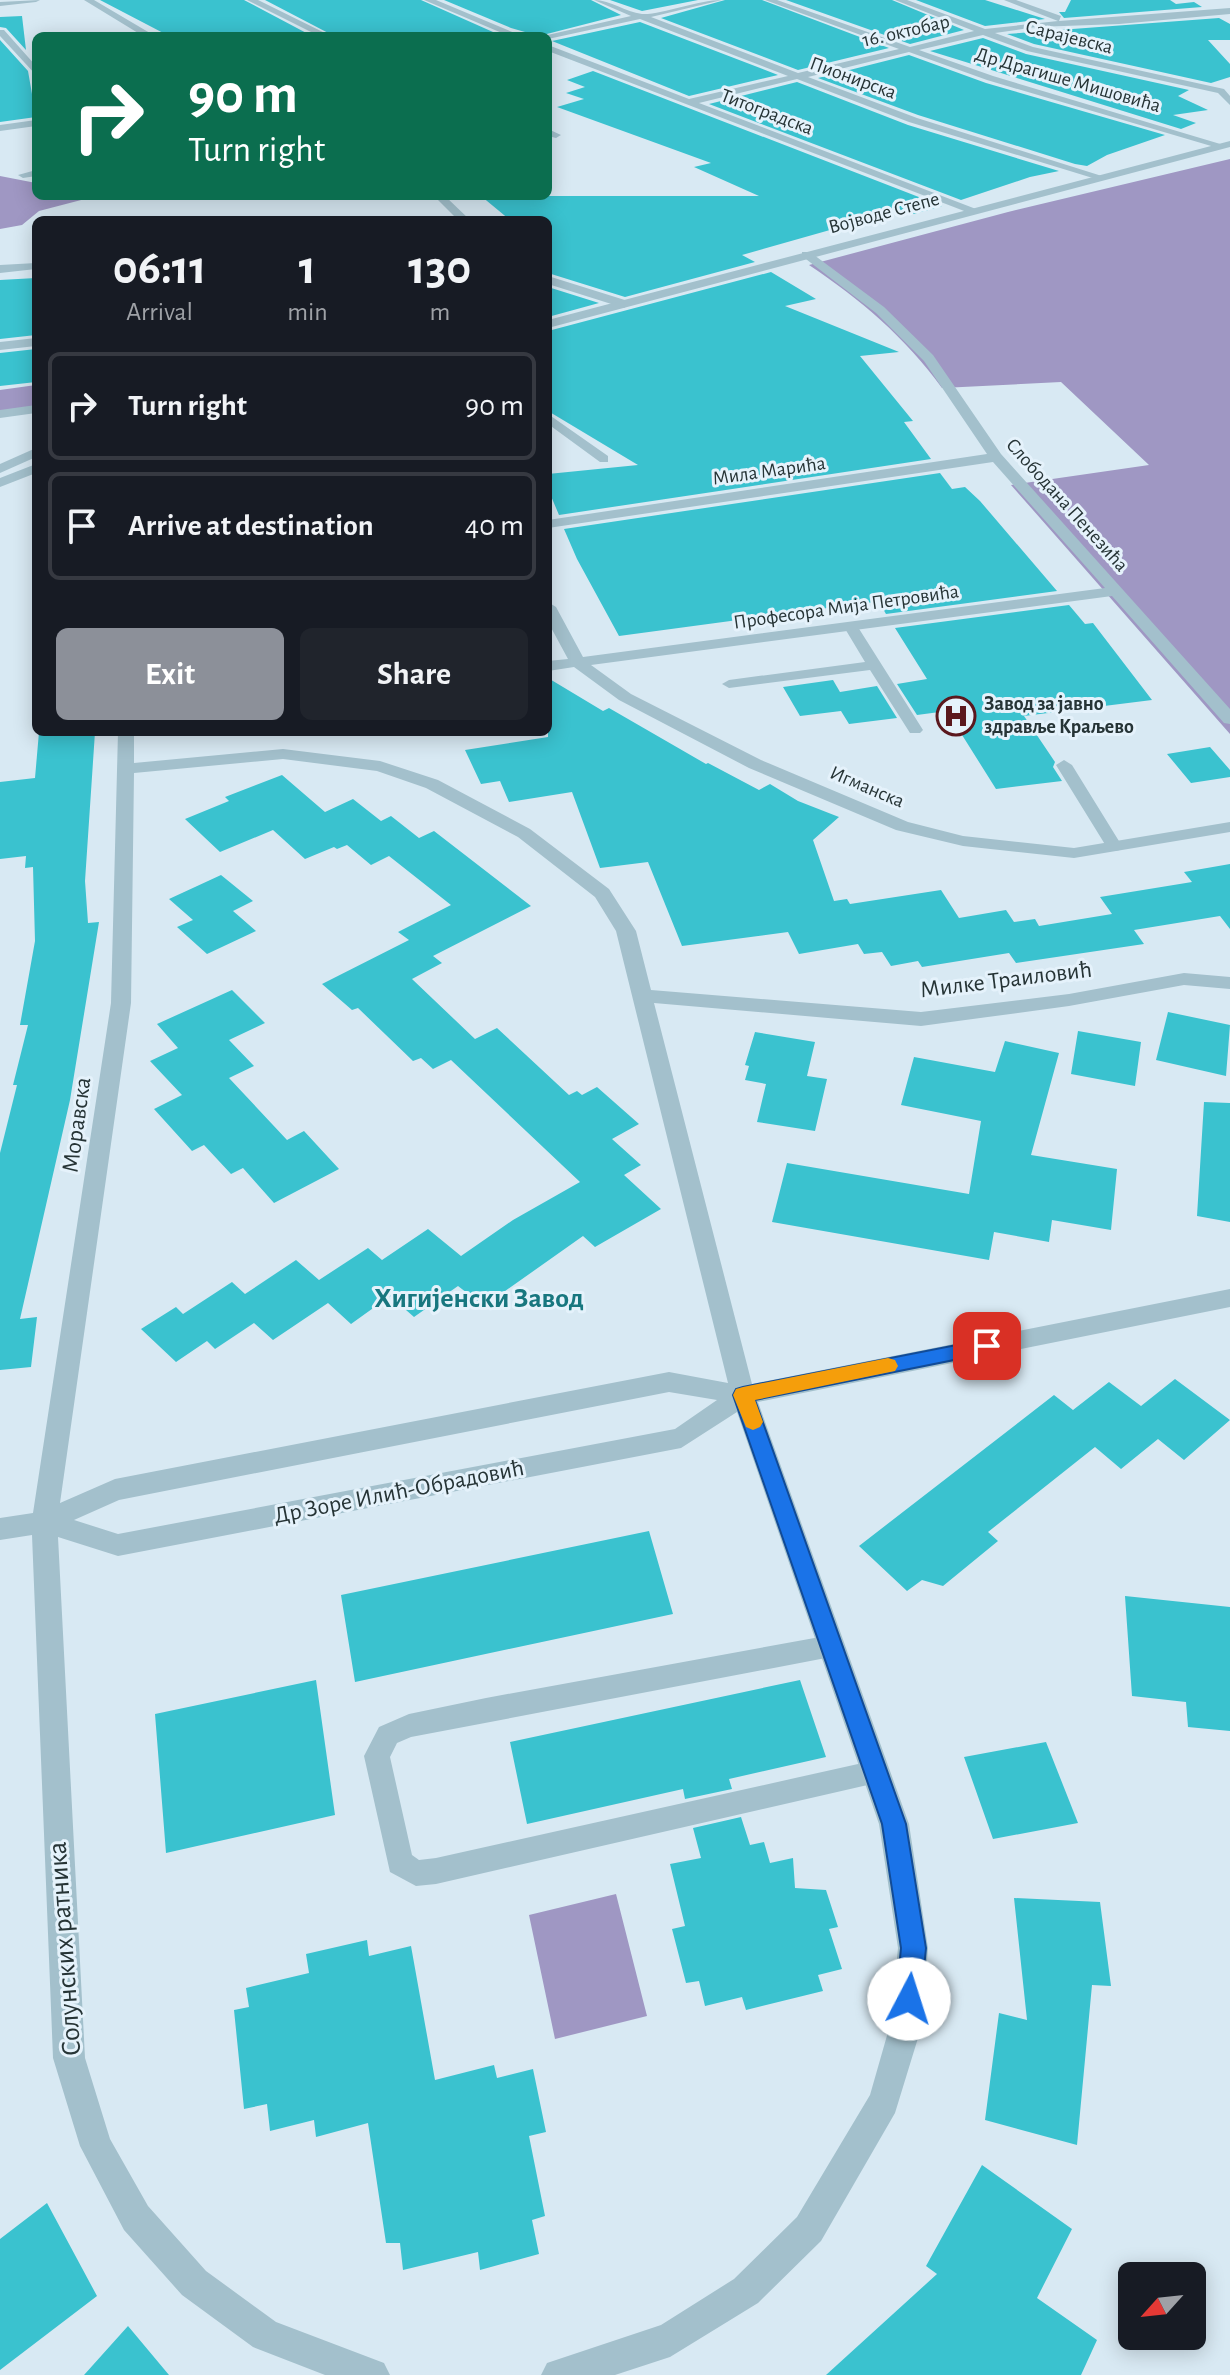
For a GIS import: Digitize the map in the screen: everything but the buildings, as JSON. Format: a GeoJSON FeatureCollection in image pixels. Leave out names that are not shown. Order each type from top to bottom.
{"type":"FeatureCollection","features":[{"type":"Feature","properties":{"kind":"street"},"geometry":{"type":"LineString","coordinates":[[88,0],[143,32]]}},
{"type":"Feature","properties":{"kind":"street"},"geometry":{"type":"LineString","coordinates":[[251,0],[318,32]]}},
{"type":"Feature","properties":{"kind":"street"},"geometry":{"type":"LineString","coordinates":[[428,0],[507,32]]}},
{"type":"Feature","properties":{"kind":"street","name":"Пионирска"},"geometry":{"type":"LineString","coordinates":[[598,0],[926,124],[1100,177]]}},
{"type":"Feature","properties":{"kind":"street"},"geometry":{"type":"LineString","coordinates":[[552,35],[718,0]]}},
{"type":"Feature","properties":{"kind":"street","name":"Др Драгише Мишовића"},"geometry":{"type":"LineString","coordinates":[[769,0],[990,78],[1226,145]]}},
{"type":"Feature","properties":{"kind":"street","name":"Сарајевска"},"geometry":{"type":"LineString","coordinates":[[899,0],[1030,49],[1221,91],[1230,102]]}},
{"type":"Feature","properties":{"kind":"street"},"geometry":{"type":"LineString","coordinates":[[1008,0],[1074,24]]}},
{"type":"Feature","properties":{"kind":"street","name":"16. октобар"},"geometry":{"type":"LineString","coordinates":[[689,102],[987,31],[1036,24],[1074,24],[1230,11]]}},
{"type":"Feature","properties":{"kind":"street"},"geometry":{"type":"LineString","coordinates":[[1196,15],[1219,24]]}},
{"type":"Feature","properties":{"kind":"street"},"geometry":{"type":"LineString","coordinates":[[1,32],[32,67]]}},
{"type":"Feature","properties":{"kind":"street","name":"Титоградска"},"geometry":{"type":"LineString","coordinates":[[552,50],[972,211]]}},
{"type":"Feature","properties":{"kind":"street"},"geometry":{"type":"LineString","coordinates":[[0,128],[32,124]]}},
{"type":"Feature","properties":{"kind":"street","name":"Војводе Степе"},"geometry":{"type":"LineString","coordinates":[[552,323],[1226,145]]}},
{"type":"Feature","properties":{"kind":"street"},"geometry":{"type":"LineString","coordinates":[[23,175],[32,174]]}},
{"type":"Feature","properties":{"kind":"street"},"geometry":{"type":"LineString","coordinates":[[443,200],[460,216]]}},
{"type":"Feature","properties":{"kind":"street","name":"Слободана Пенезића"},"geometry":{"type":"LineString","coordinates":[[806,254],[854,288],[904,331],[936,368],[996,457],[1230,719]]}},
{"type":"Feature","properties":{"kind":"street"},"geometry":{"type":"LineString","coordinates":[[0,269],[32,266]]}},
{"type":"Feature","properties":{"kind":"street"},"geometry":{"type":"LineString","coordinates":[[552,281],[624,304]]}},
{"type":"Feature","properties":{"kind":"street"},"geometry":{"type":"LineString","coordinates":[[0,346],[32,342]]}},
{"type":"Feature","properties":{"kind":"street"},"geometry":{"type":"LineString","coordinates":[[0,414],[32,410]]}},
{"type":"Feature","properties":{"kind":"street"},"geometry":{"type":"LineString","coordinates":[[0,469],[32,454]]}},
{"type":"Feature","properties":{"kind":"street","name":"Мила Марића"},"geometry":{"type":"LineString","coordinates":[[552,523],[996,457]]}},
{"type":"Feature","properties":{"kind":"street"},"geometry":{"type":"LineString","coordinates":[[0,483],[32,470]]}},
{"type":"Feature","properties":{"kind":"street","name":"Професора Мија Петровића"},"geometry":{"type":"LineString","coordinates":[[552,666],[1118,591]]}},
{"type":"Feature","properties":{"kind":"street","name":"Игманска"},"geometry":{"type":"LineString","coordinates":[[552,614],[578,663],[625,697],[755,764],[902,826],[963,841],[1074,853],[1230,827]]}},
{"type":"Feature","properties":{"kind":"street","name":"Моравска"},"geometry":{"type":"LineString","coordinates":[[44,1522],[121,1003],[126,736]]}},
{"type":"Feature","properties":{"kind":"street"},"geometry":{"type":"LineString","coordinates":[[125,769],[283,754],[380,766],[432,784],[524,833],[602,893],[626,931],[743,1395],[894,1824],[913,1948],[906,2025],[884,2102],[809,2229],[746,2291],[670,2340],[559,2375]]}},
{"type":"Feature","properties":{"kind":"street","name":"Милке Траиловић"},"geometry":{"type":"LineString","coordinates":[[644,996],[921,1019],[1069,1000],[1184,979],[1230,983]]}},
{"type":"Feature","properties":{"kind":"street","name":"Др Зоре Илић-Обрадовић"},"geometry":{"type":"LineString","coordinates":[[0,1529],[44,1522],[115,1490],[669,1382],[743,1395],[1230,1298]]}},
{"type":"Feature","properties":{"kind":"street","name":"Др Зоре Илић-Обрадовић"},"geometry":{"type":"LineString","coordinates":[[44,1522],[118,1545],[681,1438],[743,1395]]}},
{"type":"Feature","properties":{"kind":"street","name":"Солунских ратника"},"geometry":{"type":"LineString","coordinates":[[44,1522],[69,2058],[96,2146],[136,2218],[194,2283],[265,2335],[372,2375]]}},
{"type":"Feature","properties":{"kind":"lane"},"geometry":{"type":"LineString","coordinates":[[0,4],[36,0]]}},
{"type":"Feature","properties":{"kind":"lane"},"geometry":{"type":"LineString","coordinates":[[552,421],[604,459]]}},
{"type":"Feature","properties":{"kind":"lane"},"geometry":{"type":"LineString","coordinates":[[851,627],[915,730]]}},
{"type":"Feature","properties":{"kind":"lane"},"geometry":{"type":"LineString","coordinates":[[729,684],[875,665]]}},
{"type":"Feature","properties":{"kind":"lane"},"geometry":{"type":"LineString","coordinates":[[1064,765],[1114,846]]}},
{"type":"Feature","properties":{"kind":"lane"},"geometry":{"type":"LineString","coordinates":[[831,1646],[486,1710],[409,1726],[388,1735],[377,1756],[400,1863],[416,1873],[436,1871],[876,1772]]}},
{"type":"Feature","properties":{"kind":"shaded area"},"geometry":{"type":"Polygon","coordinates":[[[1230,159],[1230,734],[1011,485],[1149,465],[1061,382],[942,388],[913,352],[881,320],[809,265],[1008,212],[1230,159]]]}},
{"type":"Feature","properties":{"kind":"shaded area"},"geometry":{"type":"Polygon","coordinates":[[[0,176],[32,182],[32,200],[81,200],[39,211],[22,225],[0,229],[0,176]]]}},
{"type":"Feature","properties":{"kind":"shaded area"},"geometry":{"type":"Polygon","coordinates":[[[32,386],[32,410],[0,414],[0,390],[32,386]]]}},
{"type":"Feature","properties":{"kind":"shaded area"},"geometry":{"type":"Polygon","coordinates":[[[616,1894],[647,2016],[555,2039],[529,1915],[616,1894]]]}},
{"type":"Feature","properties":{"kind":"slow traffic"},"geometry":{"type":"LineString","coordinates":[[753,1422],[743,1395],[888,1366]]}},
{"type":"Feature","properties":{"kind":"place","name":"Завод за јавно здравље Краљево"},"geometry":{"type":"Point","coordinates":[956,716]}},
{"type":"Feature","properties":{"kind":"district","name":"Хигијенски Завод"},"geometry":{"type":"Point","coordinates":[479,1299]}},
{"type":"Feature","properties":{"kind":"route"},"geometry":{"type":"LineString","coordinates":[[909,1999],[913,1948],[894,1824],[743,1395],[987,1346]]}}]}
